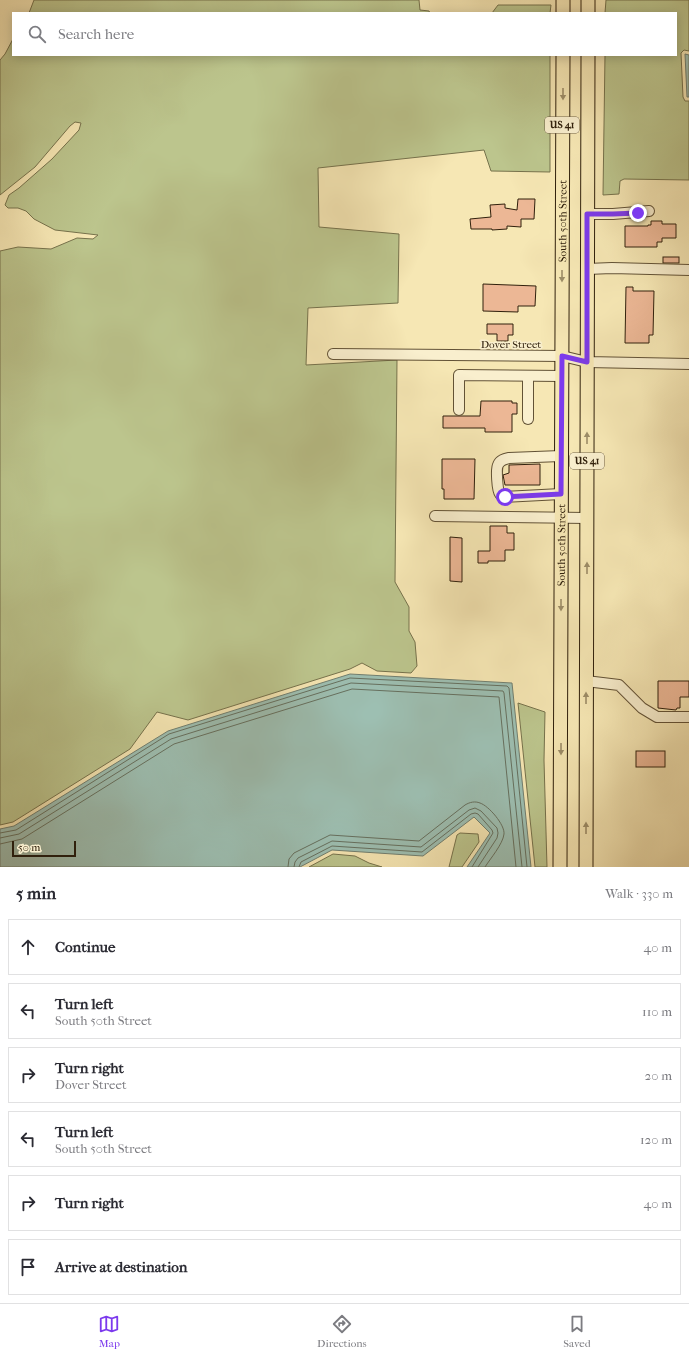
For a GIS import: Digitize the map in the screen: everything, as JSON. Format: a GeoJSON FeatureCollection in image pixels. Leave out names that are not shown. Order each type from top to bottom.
{"type":"FeatureCollection","features":[{"type":"Feature","properties":{"kind":"main road"},"geometry":{"type":"LineString","coordinates":[[563,0],[563,12]]}},
{"type":"Feature","properties":{"kind":"main road"},"geometry":{"type":"LineString","coordinates":[[588,0],[588,12]]}},
{"type":"Feature","properties":{"kind":"main road","name":"South 50th Street"},"geometry":{"type":"LineString","coordinates":[[560,867],[563,56]]}},
{"type":"Feature","properties":{"kind":"main road","name":"US 41"},"geometry":{"type":"LineString","coordinates":[[586,867],[588,56]]}},
{"type":"Feature","properties":{"kind":"street"},"geometry":{"type":"LineString","coordinates":[[587,214],[613,214],[649,211]]}},
{"type":"Feature","properties":{"kind":"street"},"geometry":{"type":"LineString","coordinates":[[587,269],[612,268],[689,270]]}},
{"type":"Feature","properties":{"kind":"street","name":"Dover Street"},"geometry":{"type":"LineString","coordinates":[[333,354],[562,356],[587,362],[689,364]]}},
{"type":"Feature","properties":{"kind":"street"},"geometry":{"type":"LineString","coordinates":[[459,410],[459,375],[562,376]]}},
{"type":"Feature","properties":{"kind":"street"},"geometry":{"type":"LineString","coordinates":[[528,376],[528,418]]}},
{"type":"Feature","properties":{"kind":"street"},"geometry":{"type":"LineString","coordinates":[[561,456],[509,458],[499,463],[497,467],[498,492],[501,496],[561,494]]}},
{"type":"Feature","properties":{"kind":"street"},"geometry":{"type":"LineString","coordinates":[[435,516],[587,518]]}},
{"type":"Feature","properties":{"kind":"street"},"geometry":{"type":"LineString","coordinates":[[586,681],[619,685],[642,708],[657,717],[689,717]]}},
{"type":"Feature","properties":{"kind":"green space"},"geometry":{"type":"Polygon","coordinates":[[[34,0],[419,0],[420,10],[430,12],[29,12],[34,0]]]}},
{"type":"Feature","properties":{"kind":"green space"},"geometry":{"type":"Polygon","coordinates":[[[606,0],[689,0],[689,51],[684,50],[681,53],[683,97],[685,101],[689,101],[689,180],[624,179],[620,181],[619,194],[603,195],[605,56],[677,56],[677,12],[605,12],[606,0]]]}},
{"type":"Feature","properties":{"kind":"green space"},"geometry":{"type":"Polygon","coordinates":[[[498,5],[551,5],[550,12],[493,12],[498,5]]]}},
{"type":"Feature","properties":{"kind":"green space"},"geometry":{"type":"Polygon","coordinates":[[[12,41],[12,56],[550,56],[550,172],[491,171],[484,150],[318,168],[319,227],[399,234],[398,303],[308,308],[306,365],[397,360],[395,582],[409,607],[409,631],[415,642],[417,666],[411,673],[377,671],[362,663],[350,669],[188,720],[157,712],[130,749],[13,822],[0,825],[0,251],[18,247],[51,249],[77,238],[93,239],[98,235],[55,230],[34,219],[26,211],[18,208],[8,208],[5,205],[9,195],[52,159],[79,130],[81,123],[75,122],[70,126],[35,167],[0,195],[0,60],[12,41]]]}},
{"type":"Feature","properties":{"kind":"green space"},"geometry":{"type":"Polygon","coordinates":[[[518,703],[545,712],[544,760],[547,867],[535,867],[518,703]]]}},
{"type":"Feature","properties":{"kind":"green space"},"geometry":{"type":"Polygon","coordinates":[[[460,833],[478,834],[479,842],[462,867],[449,867],[457,835],[460,833]]]}},
{"type":"Feature","properties":{"kind":"green space"},"geometry":{"type":"Polygon","coordinates":[[[333,854],[355,856],[369,863],[382,867],[309,867],[333,854]]]}},
{"type":"Feature","properties":{"kind":"water"},"geometry":{"type":"Polygon","coordinates":[[[685,54],[689,55],[689,97],[687,97],[685,54]]]}},
{"type":"Feature","properties":{"kind":"water"},"geometry":{"type":"Polygon","coordinates":[[[350,674],[512,683],[531,867],[467,867],[490,833],[474,817],[423,856],[332,850],[300,867],[0,867],[0,829],[14,826],[168,731],[350,674]]]}},
{"type":"Feature","properties":{"kind":"building"},"geometry":{"type":"Polygon","coordinates":[[[518,199],[535,199],[534,219],[521,219],[521,227],[507,226],[507,229],[492,230],[471,229],[470,219],[491,217],[490,205],[505,204],[505,208],[517,210],[518,199]]]}},
{"type":"Feature","properties":{"kind":"building"},"geometry":{"type":"Polygon","coordinates":[[[651,221],[662,221],[662,224],[676,224],[676,238],[662,238],[662,242],[657,242],[657,247],[625,247],[625,226],[648,226],[651,225],[651,221]]]}},
{"type":"Feature","properties":{"kind":"building"},"geometry":{"type":"Polygon","coordinates":[[[663,257],[679,257],[679,263],[663,263],[663,257]]]}},
{"type":"Feature","properties":{"kind":"building"},"geometry":{"type":"Polygon","coordinates":[[[483,284],[536,286],[535,306],[518,306],[518,312],[483,311],[483,284]]]}},
{"type":"Feature","properties":{"kind":"building"},"geometry":{"type":"Polygon","coordinates":[[[626,287],[633,287],[633,291],[654,291],[653,335],[649,335],[649,343],[625,343],[626,287]]]}},
{"type":"Feature","properties":{"kind":"building"},"geometry":{"type":"Polygon","coordinates":[[[487,324],[513,324],[513,335],[508,335],[508,341],[497,341],[497,334],[487,334],[487,324]]]}},
{"type":"Feature","properties":{"kind":"building"},"geometry":{"type":"Polygon","coordinates":[[[481,401],[512,401],[512,403],[517,403],[517,414],[512,414],[512,432],[485,432],[485,428],[443,428],[443,416],[480,416],[481,401]]]}},
{"type":"Feature","properties":{"kind":"building"},"geometry":{"type":"Polygon","coordinates":[[[442,459],[475,459],[474,499],[444,499],[444,489],[442,489],[442,459]]]}},
{"type":"Feature","properties":{"kind":"building"},"geometry":{"type":"Polygon","coordinates":[[[540,464],[540,485],[505,485],[503,475],[509,473],[509,465],[540,464]]]}},
{"type":"Feature","properties":{"kind":"building"},"geometry":{"type":"Polygon","coordinates":[[[490,526],[507,526],[507,533],[514,533],[514,550],[505,550],[505,561],[488,561],[488,563],[478,563],[478,551],[490,551],[490,526]]]}},
{"type":"Feature","properties":{"kind":"building"},"geometry":{"type":"Polygon","coordinates":[[[450,537],[462,538],[462,582],[450,581],[450,537]]]}},
{"type":"Feature","properties":{"kind":"building"},"geometry":{"type":"Polygon","coordinates":[[[658,681],[689,681],[689,697],[680,697],[680,708],[677,708],[676,710],[658,708],[658,681]]]}},
{"type":"Feature","properties":{"kind":"building"},"geometry":{"type":"Polygon","coordinates":[[[636,751],[665,751],[665,767],[636,767],[636,751]]]}},
{"type":"Feature","properties":{"kind":"route"},"geometry":{"type":"LineString","coordinates":[[505,497],[561,494],[562,356],[587,362],[587,214],[638,213]]}}]}
